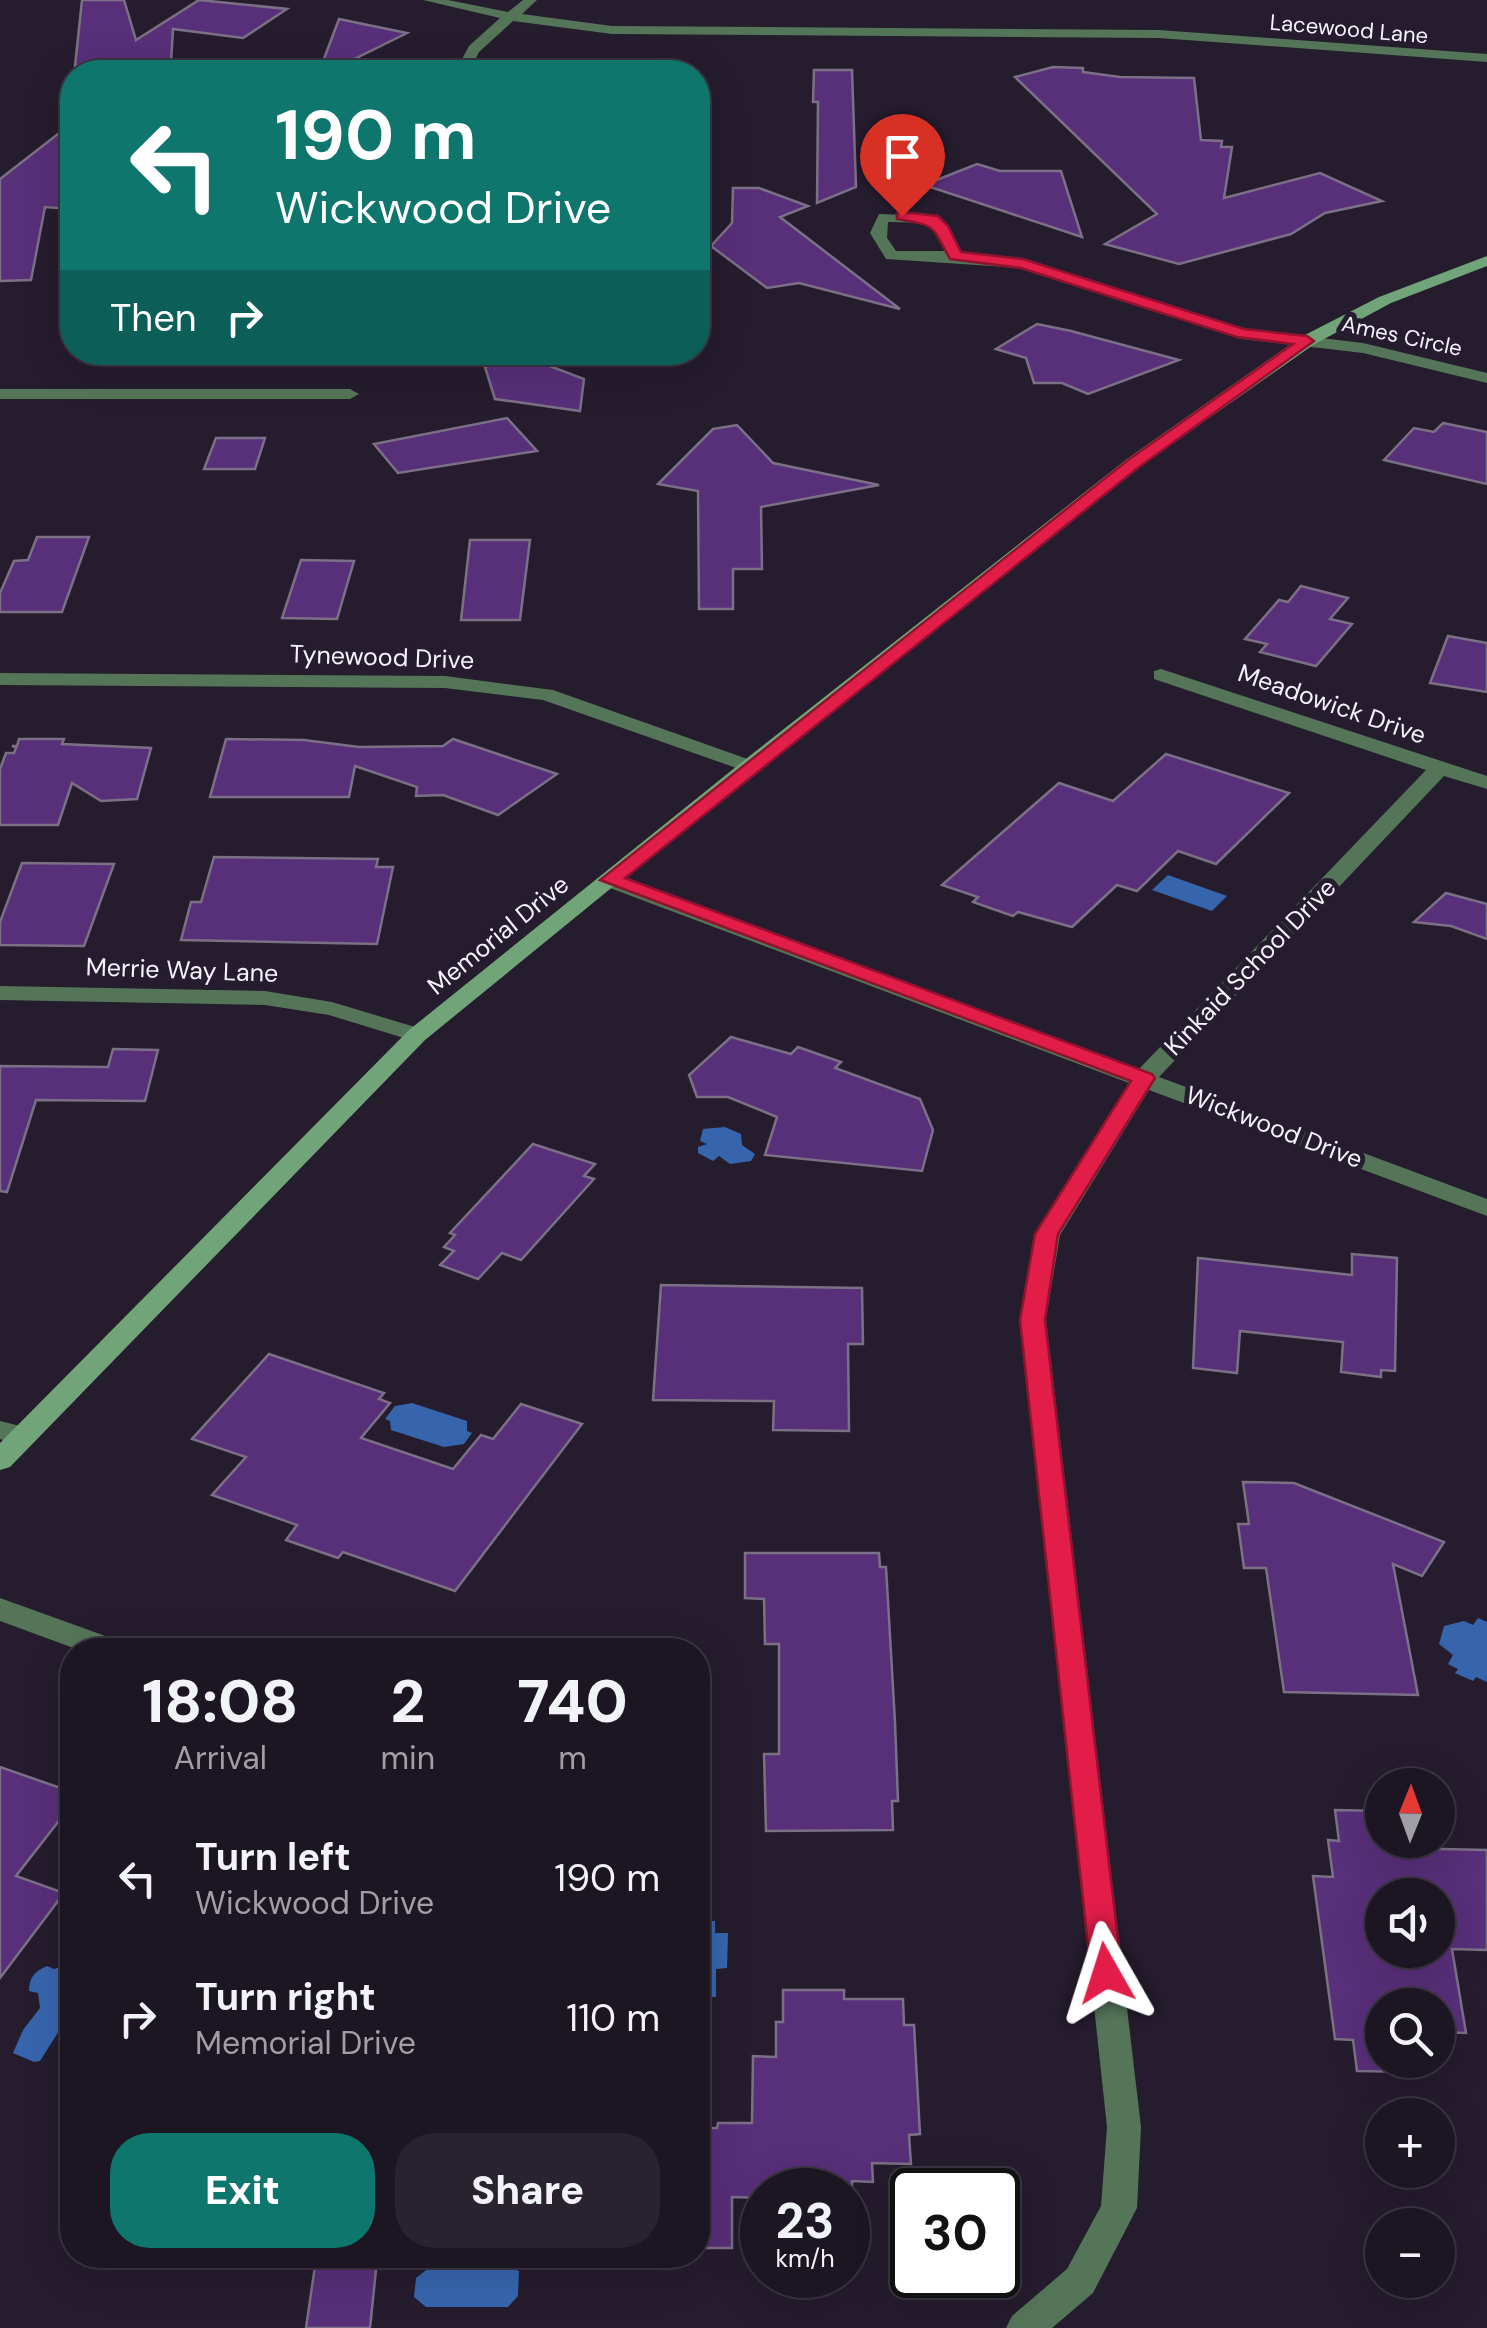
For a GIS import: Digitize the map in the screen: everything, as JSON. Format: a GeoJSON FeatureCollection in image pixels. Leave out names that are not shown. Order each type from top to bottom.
{"type":"FeatureCollection","features":[{"type":"Feature","properties":{"kind":"street","name":"Lacewood Lane"},"geometry":{"type":"LineString","coordinates":[[430,0],[512,17],[612,30],[1159,34],[1487,58]]}},
{"type":"Feature","properties":{"kind":"street"},"geometry":{"type":"LineString","coordinates":[[466,60],[488,32],[531,0]]}},
{"type":"Feature","properties":{"kind":"street","name":"Ames Circle"},"geometry":{"type":"LineString","coordinates":[[956,256],[933,218],[884,218],[878,224],[877,234],[892,256],[956,256],[1023,264],[1242,334],[1363,348],[1487,378]]}},
{"type":"Feature","properties":{"kind":"street","name":"Memorial Drive"},"geometry":{"type":"LineString","coordinates":[[0,1460],[11,1433],[416,1035],[748,766],[1133,463],[1307,341],[1385,300],[1487,261]]}},
{"type":"Feature","properties":{"kind":"street"},"geometry":{"type":"LineString","coordinates":[[0,394],[350,394]]}},
{"type":"Feature","properties":{"kind":"street","name":"Meadowick Drive"},"geometry":{"type":"LineString","coordinates":[[1161,675],[1438,770],[1487,783]]}},
{"type":"Feature","properties":{"kind":"street","name":"Tynewood Drive"},"geometry":{"type":"LineString","coordinates":[[0,679],[445,682],[546,694],[748,766]]}},
{"type":"Feature","properties":{"kind":"street","name":"Kinkaid School Drive"},"geometry":{"type":"LineString","coordinates":[[1025,2328],[1080,2281],[1120,2208],[1124,2126],[1032,1320],[1046,1234],[1144,1078],[1438,770]]}},
{"type":"Feature","properties":{"kind":"street","name":"Wickwood Drive"},"geometry":{"type":"LineString","coordinates":[[610,880],[1487,1208]]}},
{"type":"Feature","properties":{"kind":"street","name":"Merrie Way Lane"},"geometry":{"type":"LineString","coordinates":[[0,993],[265,998],[332,1009],[416,1035]]}},
{"type":"Feature","properties":{"kind":"street"},"geometry":{"type":"LineString","coordinates":[[0,1609],[79,1638]]}},
{"type":"Feature","properties":{"kind":"water"},"geometry":{"type":"Polygon","coordinates":[[[1168,875],[1227,896],[1212,911],[1152,890],[1168,875]]]}},
{"type":"Feature","properties":{"kind":"water"},"geometry":{"type":"Polygon","coordinates":[[[725,1127],[741,1134],[742,1145],[755,1154],[751,1161],[730,1164],[719,1156],[713,1161],[698,1153],[698,1147],[707,1144],[700,1141],[703,1129],[725,1127]]]}},
{"type":"Feature","properties":{"kind":"water"},"geometry":{"type":"Polygon","coordinates":[[[412,1403],[467,1421],[467,1431],[472,1433],[464,1444],[444,1447],[391,1430],[390,1421],[385,1419],[395,1406],[412,1403]]]}},
{"type":"Feature","properties":{"kind":"water"},"geometry":{"type":"Polygon","coordinates":[[[1478,1618],[1487,1622],[1487,1682],[1455,1673],[1458,1669],[1448,1664],[1453,1655],[1439,1644],[1444,1626],[1464,1621],[1473,1625],[1478,1618]]]}},
{"type":"Feature","properties":{"kind":"water"},"geometry":{"type":"Polygon","coordinates":[[[710,1921],[715,1921],[715,1933],[728,1933],[727,1968],[716,1969],[716,1997],[710,1997],[710,1921]]]}},
{"type":"Feature","properties":{"kind":"water"},"geometry":{"type":"Polygon","coordinates":[[[47,1966],[60,1967],[60,2031],[40,2061],[34,2062],[13,2053],[23,2030],[40,2008],[38,1993],[29,1991],[30,1982],[39,1970],[47,1966]]]}},
{"type":"Feature","properties":{"kind":"water"},"geometry":{"type":"Polygon","coordinates":[[[429,2268],[509,2268],[519,2271],[518,2296],[508,2307],[426,2307],[414,2297],[416,2278],[429,2268]]]}},
{"type":"Feature","properties":{"kind":"building"},"geometry":{"type":"Polygon","coordinates":[[[82,0],[124,0],[136,40],[199,0],[287,9],[243,38],[173,29],[171,60],[76,60],[82,0]]]}},
{"type":"Feature","properties":{"kind":"building"},"geometry":{"type":"Polygon","coordinates":[[[339,19],[407,33],[352,60],[324,60],[339,19]]]}},
{"type":"Feature","properties":{"kind":"building"},"geometry":{"type":"Polygon","coordinates":[[[1053,67],[1083,68],[1083,72],[1120,77],[1194,78],[1201,140],[1222,141],[1221,147],[1232,147],[1224,198],[1320,173],[1382,201],[1325,213],[1291,234],[1179,264],[1105,244],[1157,214],[1015,77],[1053,67]]]}},
{"type":"Feature","properties":{"kind":"building"},"geometry":{"type":"Polygon","coordinates":[[[814,70],[852,70],[856,187],[817,203],[818,102],[813,102],[814,70]]]}},
{"type":"Feature","properties":{"kind":"building"},"geometry":{"type":"Polygon","coordinates":[[[60,132],[60,208],[45,207],[31,280],[0,281],[0,179],[60,132]]]}},
{"type":"Feature","properties":{"kind":"building"},"geometry":{"type":"Polygon","coordinates":[[[977,164],[1000,171],[1061,171],[1082,237],[924,185],[977,164]]]}},
{"type":"Feature","properties":{"kind":"building"},"geometry":{"type":"Polygon","coordinates":[[[733,188],[759,188],[808,206],[780,217],[900,309],[799,283],[767,288],[711,246],[732,223],[733,188]]]}},
{"type":"Feature","properties":{"kind":"building"},"geometry":{"type":"Polygon","coordinates":[[[1037,324],[1179,360],[1088,394],[1062,383],[1034,383],[1026,358],[996,349],[1037,324]]]}},
{"type":"Feature","properties":{"kind":"building"},"geometry":{"type":"Polygon","coordinates":[[[547,365],[584,379],[580,411],[495,399],[485,367],[547,365]]]}},
{"type":"Feature","properties":{"kind":"building"},"geometry":{"type":"Polygon","coordinates":[[[507,418],[537,451],[398,473],[374,444],[507,418]]]}},
{"type":"Feature","properties":{"kind":"building"},"geometry":{"type":"Polygon","coordinates":[[[1443,423],[1487,432],[1487,484],[1384,460],[1414,428],[1434,432],[1443,423]]]}},
{"type":"Feature","properties":{"kind":"building"},"geometry":{"type":"Polygon","coordinates":[[[737,425],[773,463],[879,485],[761,507],[762,569],[733,569],[733,609],[699,609],[698,491],[658,484],[713,429],[737,425]]]}},
{"type":"Feature","properties":{"kind":"building"},"geometry":{"type":"Polygon","coordinates":[[[216,438],[265,438],[255,469],[204,469],[216,438]]]}},
{"type":"Feature","properties":{"kind":"building"},"geometry":{"type":"Polygon","coordinates":[[[37,537],[89,537],[62,612],[0,612],[0,593],[14,561],[28,560],[37,537]]]}},
{"type":"Feature","properties":{"kind":"building"},"geometry":{"type":"Polygon","coordinates":[[[470,540],[530,540],[520,620],[461,620],[470,540]]]}},
{"type":"Feature","properties":{"kind":"building"},"geometry":{"type":"Polygon","coordinates":[[[301,560],[354,561],[337,619],[282,618],[301,560]]]}},
{"type":"Feature","properties":{"kind":"building"},"geometry":{"type":"Polygon","coordinates":[[[1301,586],[1348,598],[1330,619],[1352,624],[1316,666],[1260,652],[1267,644],[1245,639],[1279,600],[1288,602],[1301,586]]]}},
{"type":"Feature","properties":{"kind":"building"},"geometry":{"type":"Polygon","coordinates":[[[1448,636],[1487,643],[1487,692],[1430,683],[1448,636]]]}},
{"type":"Feature","properties":{"kind":"building"},"geometry":{"type":"Polygon","coordinates":[[[19,739],[64,739],[62,744],[151,748],[137,799],[101,801],[72,783],[58,825],[0,825],[0,769],[6,753],[14,753],[16,748],[12,746],[17,746],[19,739]]]}},
{"type":"Feature","properties":{"kind":"building"},"geometry":{"type":"Polygon","coordinates":[[[226,739],[304,740],[359,747],[443,746],[453,739],[557,774],[498,815],[443,795],[416,796],[417,787],[355,766],[349,797],[210,797],[226,739]]]}},
{"type":"Feature","properties":{"kind":"building"},"geometry":{"type":"Polygon","coordinates":[[[1166,754],[1289,793],[1216,864],[1178,851],[1137,891],[1117,885],[1072,927],[1018,912],[1013,916],[973,902],[978,897],[942,885],[1059,783],[1113,801],[1166,754]]]}},
{"type":"Feature","properties":{"kind":"building"},"geometry":{"type":"Polygon","coordinates":[[[214,857],[378,859],[376,867],[393,867],[377,944],[181,940],[191,902],[201,902],[214,857]]]}},
{"type":"Feature","properties":{"kind":"building"},"geometry":{"type":"Polygon","coordinates":[[[22,863],[114,864],[84,946],[0,945],[0,922],[22,863]]]}},
{"type":"Feature","properties":{"kind":"building"},"geometry":{"type":"Polygon","coordinates":[[[1446,893],[1487,904],[1487,939],[1451,926],[1414,922],[1446,893]]]}},
{"type":"Feature","properties":{"kind":"building"},"geometry":{"type":"Polygon","coordinates":[[[731,1037],[791,1054],[798,1047],[841,1062],[835,1068],[920,1099],[933,1130],[922,1171],[765,1155],[777,1117],[728,1097],[697,1097],[689,1075],[731,1037]]]}},
{"type":"Feature","properties":{"kind":"building"},"geometry":{"type":"Polygon","coordinates":[[[113,1049],[158,1050],[145,1101],[36,1100],[7,1192],[0,1191],[0,1066],[108,1067],[113,1049]]]}},
{"type":"Feature","properties":{"kind":"building"},"geometry":{"type":"Polygon","coordinates":[[[533,1144],[595,1164],[584,1176],[594,1179],[521,1260],[502,1253],[478,1279],[440,1265],[454,1251],[444,1247],[455,1235],[450,1233],[533,1144]]]}},
{"type":"Feature","properties":{"kind":"building"},"geometry":{"type":"Polygon","coordinates":[[[1352,1254],[1397,1258],[1395,1371],[1381,1370],[1381,1377],[1341,1372],[1343,1342],[1240,1331],[1237,1373],[1193,1368],[1198,1258],[1352,1275],[1352,1254]]]}},
{"type":"Feature","properties":{"kind":"building"},"geometry":{"type":"Polygon","coordinates":[[[661,1285],[862,1288],[863,1344],[848,1344],[849,1431],[773,1430],[774,1401],[653,1400],[661,1285]]]}},
{"type":"Feature","properties":{"kind":"building"},"geometry":{"type":"Polygon","coordinates":[[[269,1354],[384,1393],[379,1399],[390,1403],[361,1438],[453,1469],[481,1435],[493,1439],[521,1404],[582,1424],[455,1591],[343,1552],[338,1558],[286,1540],[297,1525],[212,1495],[246,1457],[192,1439],[269,1354]]]}},
{"type":"Feature","properties":{"kind":"building"},"geometry":{"type":"Polygon","coordinates":[[[1243,1482],[1294,1483],[1444,1542],[1422,1576],[1393,1564],[1418,1695],[1284,1692],[1266,1568],[1244,1568],[1238,1524],[1249,1524],[1243,1482]]]}},
{"type":"Feature","properties":{"kind":"building"},"geometry":{"type":"Polygon","coordinates":[[[745,1553],[879,1553],[880,1567],[886,1567],[895,1722],[898,1801],[892,1801],[893,1830],[766,1831],[764,1754],[779,1754],[779,1644],[765,1644],[764,1599],[745,1598],[745,1553]]]}},
{"type":"Feature","properties":{"kind":"building"},"geometry":{"type":"Polygon","coordinates":[[[0,1767],[60,1788],[60,1819],[16,1876],[60,1892],[60,1898],[0,1978],[0,1767]]]}},
{"type":"Feature","properties":{"kind":"building"},"geometry":{"type":"Polygon","coordinates":[[[1335,1810],[1365,1811],[1365,1858],[1455,1858],[1455,1849],[1487,1850],[1487,1950],[1455,1949],[1455,1878],[1365,1878],[1365,1968],[1455,1967],[1466,2033],[1455,2033],[1455,1988],[1365,1988],[1365,2071],[1357,2071],[1353,2040],[1335,2039],[1313,1876],[1333,1877],[1328,1840],[1339,1841],[1335,1810]]]}},
{"type":"Feature","properties":{"kind":"building"},"geometry":{"type":"Polygon","coordinates":[[[783,1990],[844,1990],[844,1999],[903,1999],[904,2025],[914,2025],[920,2134],[909,2135],[911,2164],[872,2163],[873,2182],[870,2168],[740,2168],[740,2197],[732,2197],[732,2248],[710,2248],[710,2128],[717,2128],[718,2123],[752,2123],[753,2056],[776,2057],[776,2022],[783,2022],[783,1990]]]}},
{"type":"Feature","properties":{"kind":"building"},"geometry":{"type":"Polygon","coordinates":[[[315,2268],[376,2268],[370,2328],[306,2328],[315,2268]]]}},
{"type":"Feature","properties":{"kind":"route"},"geometry":{"type":"LineString","coordinates":[[902,216],[933,218],[956,256],[1023,264],[1242,334],[1307,341],[1133,463],[748,766],[610,880],[1144,1078],[1046,1234],[1032,1320],[1106,1973]]}}]}
